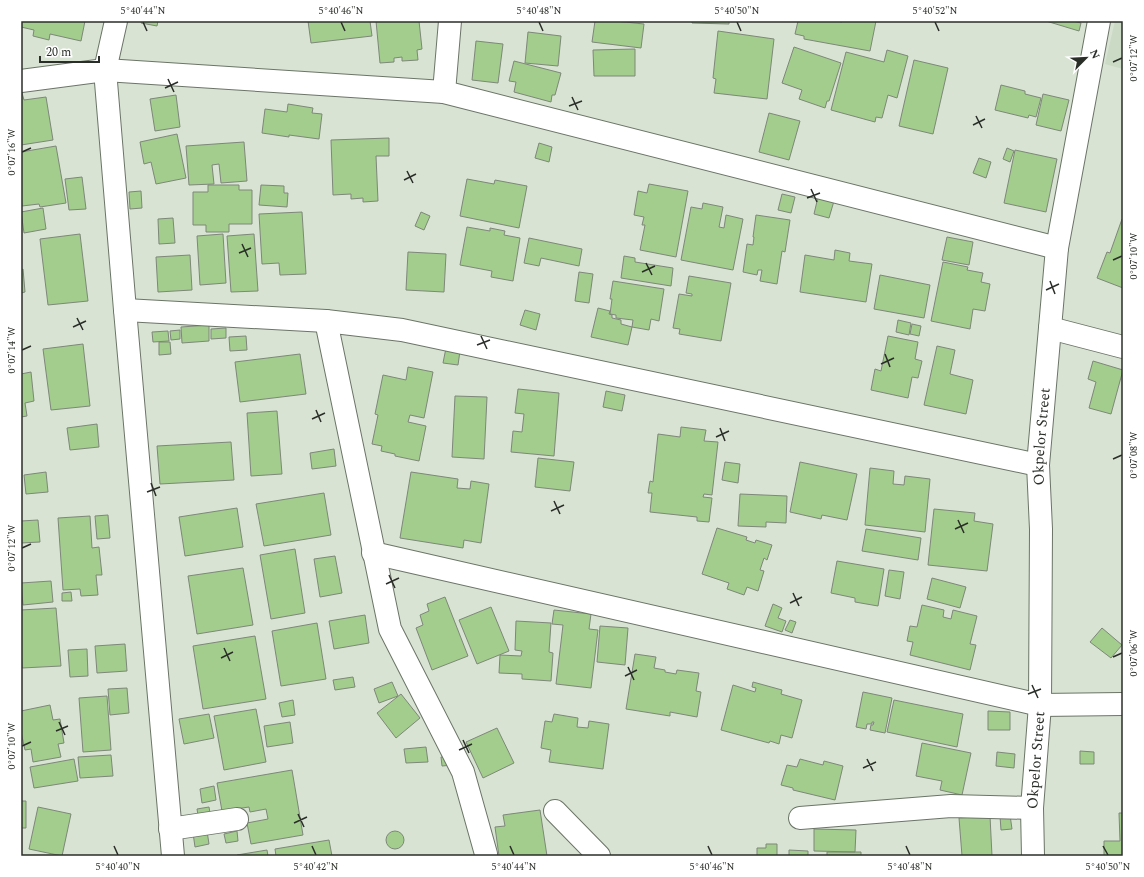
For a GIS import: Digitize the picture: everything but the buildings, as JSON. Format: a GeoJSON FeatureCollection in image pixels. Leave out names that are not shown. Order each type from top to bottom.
{"type":"FeatureCollection","features":[{"type":"Feature","properties":{"kind":"street"},"geometry":{"type":"LineString","coordinates":[[116,21],[105,70],[124,310],[173,856]]}},
{"type":"Feature","properties":{"kind":"street"},"geometry":{"type":"LineString","coordinates":[[444,92],[450,21]]}},
{"type":"Feature","properties":{"kind":"street","name":"Okpelor Street"},"geometry":{"type":"LineString","coordinates":[[1033,856],[1032,808],[1040,705],[1040,529],[1038,465],[1057,248],[1100,21]]}},
{"type":"Feature","properties":{"kind":"street"},"geometry":{"type":"LineString","coordinates":[[21,81],[105,70],[444,92],[1057,248]]}},
{"type":"Feature","properties":{"kind":"street"},"geometry":{"type":"LineString","coordinates":[[124,310],[326,321],[402,330],[1038,465]]}},
{"type":"Feature","properties":{"kind":"street"},"geometry":{"type":"LineString","coordinates":[[326,321],[390,629],[463,772],[486,854]]}},
{"type":"Feature","properties":{"kind":"street"},"geometry":{"type":"LineString","coordinates":[[1050,328],[1123,347]]}},
{"type":"Feature","properties":{"kind":"street"},"geometry":{"type":"LineString","coordinates":[[373,553],[1040,705],[1123,704]]}},
{"type":"Feature","properties":{"kind":"street"},"geometry":{"type":"LineString","coordinates":[[800,818],[951,806],[1032,808]]}},
{"type":"Feature","properties":{"kind":"street"},"geometry":{"type":"LineString","coordinates":[[555,811],[598,856]]}},
{"type":"Feature","properties":{"kind":"street"},"geometry":{"type":"LineString","coordinates":[[170,829],[237,819]]}},
{"type":"Feature","properties":{"kind":"shaded area"},"geometry":{"type":"Polygon","coordinates":[[[1115,21],[1123,21],[1123,69],[1105,64],[1115,21]]]}}]}
